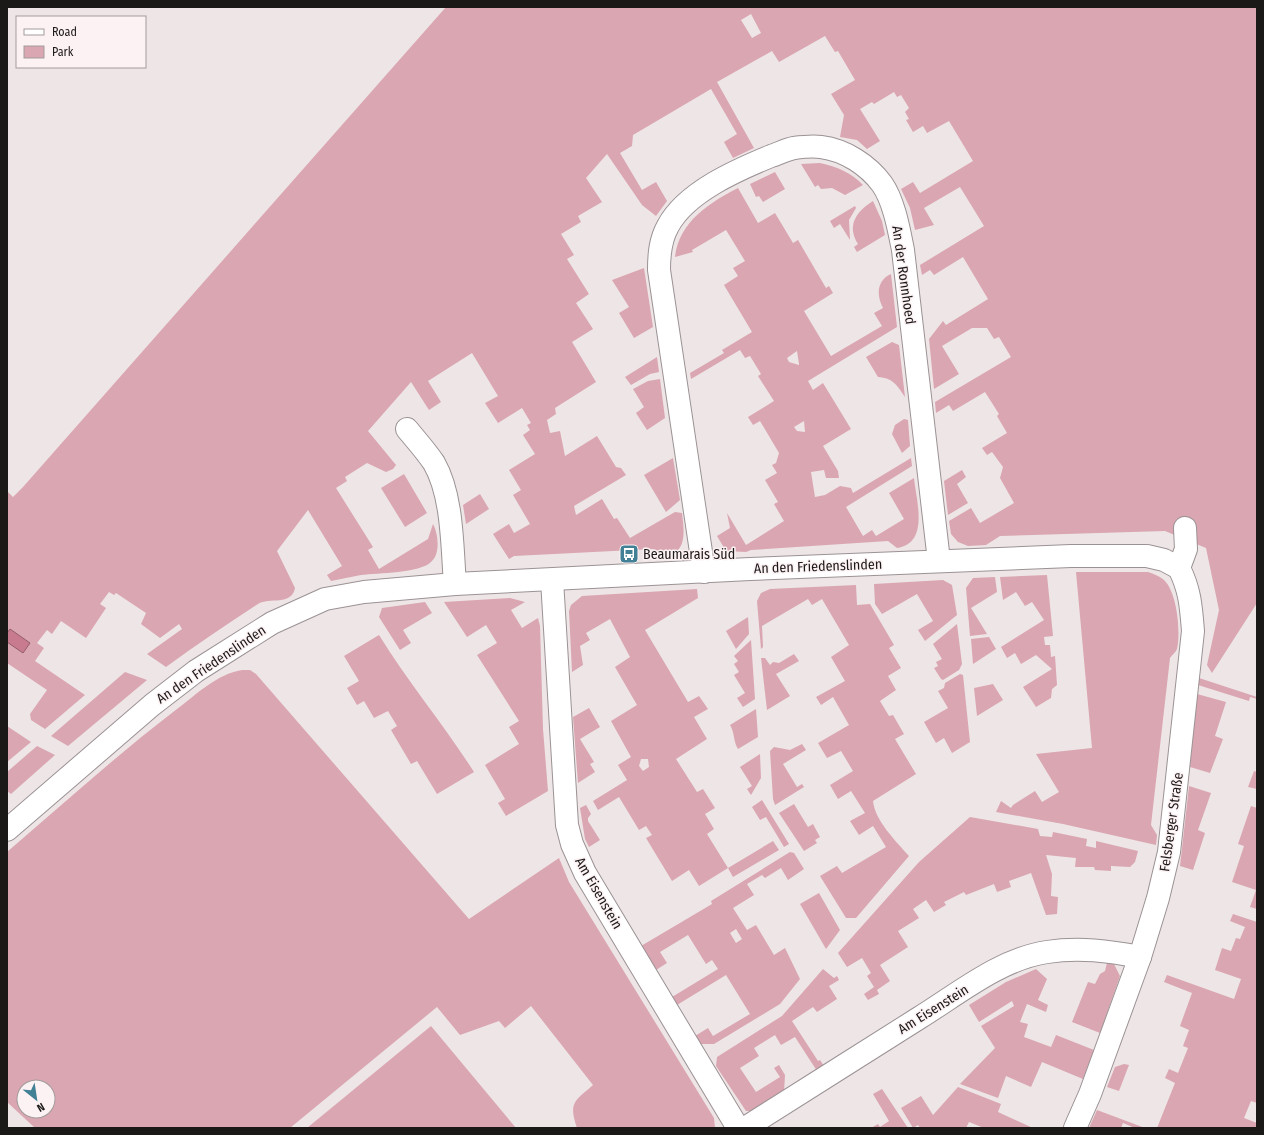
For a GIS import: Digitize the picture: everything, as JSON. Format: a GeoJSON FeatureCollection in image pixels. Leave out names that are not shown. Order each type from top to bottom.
{"type":"FeatureCollection","features":[{"type":"Feature","properties":{"kind":"street","name":"An der Ronnhoed"},"geometry":{"type":"LineString","coordinates":[[704,572],[659,270],[659,250],[668,226],[683,206],[709,186],[758,162],[793,148],[822,147],[847,155],[866,167],[883,185],[895,215],[903,250],[939,561]]}},
{"type":"Feature","properties":{"kind":"street"},"geometry":{"type":"LineString","coordinates":[[407,429],[434,464],[444,488],[451,525],[455,584]]}},
{"type":"Feature","properties":{"kind":"street"},"geometry":{"type":"LineString","coordinates":[[1179,568],[1186,550],[1185,528]]}},
{"type":"Feature","properties":{"kind":"street","name":"An den Friedenslinden"},"geometry":{"type":"LineString","coordinates":[[7,830],[152,705],[196,671],[272,623],[325,599],[371,592],[455,584],[1071,556],[1147,556],[1164,560],[1179,568]]}},
{"type":"Feature","properties":{"kind":"street","name":"Felsberger Straße"},"geometry":{"type":"LineString","coordinates":[[1075,1128],[1093,1087],[1140,957],[1158,898],[1169,852],[1193,631],[1191,604],[1187,585],[1179,568]]}},
{"type":"Feature","properties":{"kind":"street","name":"Am Eisenstein"},"geometry":{"type":"LineString","coordinates":[[552,580],[567,825],[572,844],[585,873],[738,1128]]}},
{"type":"Feature","properties":{"kind":"street","name":"Am Eisenstein"},"geometry":{"type":"LineString","coordinates":[[745,1128],[968,988],[1016,961],[1046,952],[1079,949],[1106,950],[1140,957]]}},
{"type":"Feature","properties":{"kind":"green space"},"geometry":{"type":"Polygon","coordinates":[[[446,7],[1257,7],[1257,603],[1212,673],[1207,665],[1219,610],[1206,548],[1165,531],[1000,536],[986,545],[968,546],[958,542],[951,534],[949,521],[971,508],[980,523],[1014,503],[1000,478],[1003,467],[992,452],[987,455],[982,448],[1007,433],[997,416],[999,414],[985,392],[953,411],[949,405],[936,413],[935,402],[1011,357],[999,337],[994,339],[987,328],[972,328],[942,346],[959,374],[934,389],[929,339],[943,321],[946,325],[988,299],[963,257],[934,275],[930,270],[922,275],[920,265],[984,226],[960,187],[924,208],[934,225],[915,230],[910,208],[901,189],[913,182],[920,193],[973,161],[949,121],[927,133],[923,126],[913,132],[906,120],[909,119],[905,112],[909,108],[901,95],[897,97],[894,92],[874,104],[872,102],[860,109],[880,141],[867,149],[857,140],[840,137],[844,115],[831,94],[855,80],[838,51],[835,52],[825,36],[779,62],[772,51],[717,82],[754,148],[733,158],[724,142],[737,134],[711,89],[633,135],[632,146],[620,153],[642,190],[656,182],[667,201],[656,216],[642,205],[607,154],[586,178],[602,202],[578,216],[581,222],[561,234],[574,255],[567,259],[589,294],[576,303],[593,329],[572,342],[596,382],[555,408],[556,414],[547,420],[550,433],[560,431],[565,456],[597,436],[616,467],[621,468],[626,475],[574,506],[576,515],[602,499],[614,519],[617,518],[630,538],[675,512],[682,513],[684,534],[683,540],[681,546],[672,554],[664,556],[653,549],[514,556],[509,559],[493,534],[509,524],[514,533],[530,524],[513,495],[521,490],[509,470],[535,454],[523,435],[530,430],[527,425],[531,423],[522,408],[498,423],[485,403],[498,396],[472,353],[428,381],[441,402],[429,410],[411,382],[368,431],[396,465],[393,469],[386,472],[367,463],[345,477],[347,481],[336,488],[373,547],[368,550],[379,569],[428,539],[433,524],[438,543],[436,554],[431,562],[426,566],[408,570],[361,575],[331,581],[327,575],[342,566],[308,510],[277,551],[295,588],[293,594],[285,599],[258,604],[166,667],[147,654],[182,629],[179,624],[160,638],[141,624],[146,613],[116,593],[114,595],[109,592],[100,604],[106,608],[86,638],[61,621],[52,634],[47,630],[37,643],[44,648],[35,661],[85,695],[45,729],[31,720],[30,714],[47,690],[7,663],[7,491],[13,497],[446,7]],[[751,14],[741,20],[752,38],[761,33],[751,14]]]}},
{"type":"Feature","properties":{"kind":"green space"},"geometry":{"type":"Polygon","coordinates":[[[820,163],[843,171],[854,177],[863,185],[845,195],[832,188],[821,189],[818,185],[815,187],[801,164],[820,163]]]}},
{"type":"Feature","properties":{"kind":"green space"},"geometry":{"type":"Polygon","coordinates":[[[775,172],[785,189],[763,202],[759,196],[756,197],[750,184],[775,172]]]}},
{"type":"Feature","properties":{"kind":"green space"},"geometry":{"type":"Polygon","coordinates":[[[738,188],[758,223],[775,213],[793,243],[798,240],[826,288],[829,286],[833,293],[804,311],[831,356],[882,326],[874,313],[883,308],[879,298],[879,288],[883,280],[891,274],[897,327],[808,381],[813,390],[823,383],[851,429],[823,446],[838,471],[839,478],[826,478],[824,470],[811,472],[815,497],[825,495],[840,486],[851,488],[853,493],[911,458],[912,466],[846,507],[863,536],[872,530],[876,536],[904,519],[889,493],[914,478],[919,519],[914,538],[907,544],[897,548],[888,541],[751,550],[746,552],[726,551],[717,536],[730,528],[727,513],[746,545],[784,521],[774,504],[778,502],[765,480],[777,473],[772,465],[776,463],[779,453],[760,421],[753,425],[748,417],[774,401],[758,376],[761,374],[750,356],[745,358],[740,350],[691,379],[690,373],[724,353],[722,350],[752,332],[724,285],[738,276],[733,268],[745,261],[726,230],[692,250],[693,252],[675,257],[682,234],[697,215],[716,200],[738,188]],[[797,351],[787,358],[789,362],[799,365],[799,364],[797,351]],[[804,421],[794,427],[797,431],[805,432],[804,421]]]}},
{"type":"Feature","properties":{"kind":"green space"},"geometry":{"type":"Polygon","coordinates":[[[873,201],[882,221],[885,235],[857,252],[854,247],[858,244],[853,231],[853,225],[862,209],[873,201]]]}},
{"type":"Feature","properties":{"kind":"green space"},"geometry":{"type":"Polygon","coordinates":[[[855,206],[856,208],[849,220],[850,240],[840,224],[834,228],[830,221],[855,206]]]}},
{"type":"Feature","properties":{"kind":"green space"},"geometry":{"type":"Polygon","coordinates":[[[644,268],[653,327],[634,338],[619,313],[629,307],[612,280],[644,268]]]}},
{"type":"Feature","properties":{"kind":"green space"},"geometry":{"type":"Polygon","coordinates":[[[892,342],[899,345],[905,397],[894,383],[887,379],[878,377],[866,357],[892,342]]]}},
{"type":"Feature","properties":{"kind":"green space"},"geometry":{"type":"Polygon","coordinates":[[[657,357],[659,372],[650,374],[631,385],[625,377],[657,357]]]}},
{"type":"Feature","properties":{"kind":"green space"},"geometry":{"type":"Polygon","coordinates":[[[660,379],[665,418],[647,430],[636,413],[644,407],[633,389],[648,381],[660,379]]]}},
{"type":"Feature","properties":{"kind":"green space"},"geometry":{"type":"Polygon","coordinates":[[[904,419],[908,420],[910,446],[902,453],[892,434],[895,425],[904,419]]]}},
{"type":"Feature","properties":{"kind":"green space"},"geometry":{"type":"Polygon","coordinates":[[[673,458],[680,500],[666,512],[644,475],[673,458]]]}},
{"type":"Feature","properties":{"kind":"green space"},"geometry":{"type":"Polygon","coordinates":[[[962,470],[966,477],[957,484],[968,503],[948,515],[944,481],[962,470]]]}},
{"type":"Feature","properties":{"kind":"green space"},"geometry":{"type":"Polygon","coordinates":[[[404,474],[427,513],[405,527],[381,488],[404,474]]]}},
{"type":"Feature","properties":{"kind":"green space"},"geometry":{"type":"Polygon","coordinates":[[[480,494],[489,509],[466,524],[463,505],[480,494]]]}},
{"type":"Feature","properties":{"kind":"green space"},"geometry":{"type":"Polygon","coordinates":[[[1076,572],[1148,572],[1164,580],[1172,593],[1175,603],[1178,623],[1178,642],[1176,650],[1170,658],[1151,825],[1157,835],[1156,845],[1063,824],[996,812],[1001,801],[1011,808],[1013,805],[1035,791],[1042,802],[1059,792],[1036,754],[1092,748],[1076,572]]]}},
{"type":"Feature","properties":{"kind":"green space"},"geometry":{"type":"Polygon","coordinates":[[[1047,575],[1053,636],[1044,637],[1045,645],[1050,645],[1051,657],[1055,656],[1057,685],[1052,689],[1051,698],[1036,707],[1023,687],[1052,669],[1036,655],[1021,664],[1015,653],[1007,658],[1001,647],[1044,620],[1032,602],[1025,606],[1016,592],[1003,600],[1000,577],[1047,575]]]}},
{"type":"Feature","properties":{"kind":"green space"},"geometry":{"type":"Polygon","coordinates":[[[995,577],[997,592],[971,608],[987,634],[970,636],[966,588],[973,578],[995,577]]]}},
{"type":"Feature","properties":{"kind":"green space"},"geometry":{"type":"Polygon","coordinates":[[[943,580],[952,585],[957,615],[925,641],[918,630],[933,621],[917,594],[882,614],[875,604],[874,584],[943,580]]]}},
{"type":"Feature","properties":{"kind":"green space"},"geometry":{"type":"Polygon","coordinates":[[[856,585],[857,605],[870,604],[894,645],[889,648],[901,668],[888,676],[896,690],[880,701],[889,716],[893,715],[904,734],[895,739],[916,774],[873,801],[882,823],[909,856],[856,918],[846,918],[820,876],[837,866],[842,873],[886,847],[873,826],[859,835],[850,821],[865,813],[851,791],[838,799],[830,785],[853,771],[841,751],[827,758],[818,743],[849,725],[833,697],[821,705],[816,697],[845,681],[831,657],[849,645],[822,599],[812,605],[808,599],[762,626],[763,647],[761,649],[757,601],[761,593],[770,589],[856,585]]]}},
{"type":"Feature","properties":{"kind":"green space"},"geometry":{"type":"Polygon","coordinates":[[[697,589],[698,598],[645,630],[688,702],[699,696],[708,709],[694,717],[707,739],[676,759],[697,792],[703,789],[715,808],[705,814],[714,829],[707,834],[728,868],[699,886],[689,870],[672,881],[646,838],[652,835],[646,826],[639,830],[619,797],[598,810],[593,801],[627,780],[618,765],[631,757],[611,721],[637,705],[615,667],[630,657],[610,619],[586,633],[590,640],[580,646],[583,665],[572,672],[569,611],[571,605],[582,596],[697,589]],[[641,759],[639,766],[643,771],[649,767],[648,759],[641,759]]]}},
{"type":"Feature","properties":{"kind":"green space"},"geometry":{"type":"Polygon","coordinates":[[[510,598],[525,602],[511,610],[522,628],[538,618],[540,626],[543,729],[548,791],[506,816],[498,803],[505,799],[485,765],[519,744],[509,727],[519,721],[477,655],[497,643],[486,625],[467,637],[444,602],[510,598]]]}},
{"type":"Feature","properties":{"kind":"green space"},"geometry":{"type":"Polygon","coordinates":[[[425,602],[432,613],[403,630],[411,643],[400,650],[379,617],[382,608],[425,602]]]}},
{"type":"Feature","properties":{"kind":"green space"},"geometry":{"type":"Polygon","coordinates":[[[748,617],[749,634],[736,649],[726,631],[748,617]]]}},
{"type":"Feature","properties":{"kind":"green space"},"geometry":{"type":"Polygon","coordinates":[[[957,624],[962,664],[959,670],[943,680],[934,668],[938,666],[936,662],[942,659],[933,644],[957,624]]]}},
{"type":"Feature","properties":{"kind":"green space"},"geometry":{"type":"Polygon","coordinates":[[[379,635],[474,772],[437,794],[417,761],[411,764],[391,730],[397,726],[388,711],[374,718],[364,701],[357,705],[347,688],[359,681],[344,656],[379,635]]]}},
{"type":"Feature","properties":{"kind":"green space"},"geometry":{"type":"Polygon","coordinates":[[[989,637],[996,649],[973,664],[971,639],[989,637]]]}},
{"type":"Feature","properties":{"kind":"green space"},"geometry":{"type":"Polygon","coordinates":[[[751,640],[755,699],[743,707],[737,698],[745,693],[734,675],[739,672],[734,664],[738,661],[734,656],[751,640]]]}},
{"type":"Feature","properties":{"kind":"green space"},"geometry":{"type":"Polygon","coordinates":[[[794,654],[799,661],[776,674],[790,696],[767,710],[761,658],[765,658],[770,665],[773,662],[779,663],[794,654]]]}},
{"type":"Feature","properties":{"kind":"green space"},"geometry":{"type":"Polygon","coordinates":[[[242,670],[250,670],[256,674],[469,919],[559,858],[569,882],[714,1118],[715,1128],[577,1128],[574,1119],[573,1107],[578,1099],[593,1085],[531,1006],[505,1028],[499,1021],[460,1035],[437,1007],[290,1128],[35,1128],[25,1119],[56,1119],[56,1079],[16,1079],[16,1110],[7,1102],[7,852],[112,761],[155,726],[208,685],[224,676],[242,670]]]}},
{"type":"Feature","properties":{"kind":"green space"},"geometry":{"type":"Polygon","coordinates":[[[125,672],[147,680],[68,746],[51,736],[125,672]]]}},
{"type":"Feature","properties":{"kind":"green space"},"geometry":{"type":"Polygon","coordinates":[[[960,674],[963,675],[970,742],[952,753],[944,738],[936,743],[924,722],[948,708],[938,691],[944,688],[945,683],[960,674]]]}},
{"type":"Feature","properties":{"kind":"green space"},"geometry":{"type":"Polygon","coordinates":[[[1199,678],[1257,697],[1257,699],[1250,697],[1249,701],[1198,685],[1199,678]]]}},
{"type":"Feature","properties":{"kind":"green space"},"geometry":{"type":"Polygon","coordinates":[[[993,684],[1003,700],[977,716],[974,688],[993,684]]]}},
{"type":"Feature","properties":{"kind":"green space"},"geometry":{"type":"Polygon","coordinates":[[[1197,694],[1226,702],[1215,736],[1223,739],[1210,773],[1190,767],[1197,694]]]}},
{"type":"Feature","properties":{"kind":"green space"},"geometry":{"type":"Polygon","coordinates":[[[589,708],[600,727],[580,739],[594,762],[590,764],[595,772],[578,783],[573,717],[589,708]]]}},
{"type":"Feature","properties":{"kind":"green space"},"geometry":{"type":"Polygon","coordinates":[[[756,709],[758,737],[738,749],[730,725],[756,709]]]}},
{"type":"Feature","properties":{"kind":"green space"},"geometry":{"type":"Polygon","coordinates":[[[7,726],[31,742],[7,762],[7,726]]]}},
{"type":"Feature","properties":{"kind":"green space"},"geometry":{"type":"Polygon","coordinates":[[[802,744],[806,750],[783,764],[797,787],[802,784],[804,787],[775,805],[773,799],[770,751],[774,747],[790,750],[802,744]]]}},
{"type":"Feature","properties":{"kind":"green space"},"geometry":{"type":"Polygon","coordinates":[[[37,746],[55,755],[11,794],[7,791],[7,772],[37,746]]]}},
{"type":"Feature","properties":{"kind":"green space"},"geometry":{"type":"Polygon","coordinates":[[[760,754],[761,778],[751,795],[747,789],[752,786],[740,767],[760,754]]]}},
{"type":"Feature","properties":{"kind":"green space"},"geometry":{"type":"Polygon","coordinates":[[[1254,771],[1257,772],[1257,789],[1248,787],[1254,771]]]}},
{"type":"Feature","properties":{"kind":"green space"},"geometry":{"type":"Polygon","coordinates":[[[1189,786],[1211,793],[1198,830],[1205,833],[1193,870],[1180,866],[1189,786]]]}},
{"type":"Feature","properties":{"kind":"green space"},"geometry":{"type":"Polygon","coordinates":[[[762,800],[789,844],[784,847],[766,817],[760,820],[752,807],[762,800]]]}},
{"type":"Feature","properties":{"kind":"green space"},"geometry":{"type":"Polygon","coordinates":[[[794,804],[808,827],[813,824],[820,837],[815,840],[817,843],[804,851],[779,813],[794,804]]]}},
{"type":"Feature","properties":{"kind":"green space"},"geometry":{"type":"Polygon","coordinates":[[[586,805],[591,814],[588,821],[600,840],[589,847],[585,839],[580,808],[586,805]]]}},
{"type":"Feature","properties":{"kind":"green space"},"geometry":{"type":"Polygon","coordinates":[[[1251,806],[1257,808],[1257,909],[1250,907],[1256,890],[1232,882],[1244,846],[1238,844],[1251,806]]]}},
{"type":"Feature","properties":{"kind":"green space"},"geometry":{"type":"Polygon","coordinates":[[[970,817],[1038,829],[1040,836],[1052,837],[1053,832],[1087,839],[1086,846],[1096,848],[1096,841],[1138,851],[1135,862],[1130,867],[1111,866],[1111,871],[1095,870],[1094,867],[1075,867],[1076,858],[1046,855],[1052,874],[1051,896],[1058,897],[1057,914],[1046,915],[1031,873],[1009,881],[1011,887],[997,892],[994,884],[966,895],[964,892],[944,902],[946,905],[934,912],[926,900],[913,909],[919,918],[898,931],[908,947],[880,965],[890,981],[877,990],[879,994],[868,1000],[864,994],[874,987],[867,976],[871,973],[862,958],[847,967],[838,953],[919,862],[970,817]]]}},
{"type":"Feature","properties":{"kind":"green space"},"geometry":{"type":"Polygon","coordinates":[[[773,841],[779,850],[733,877],[728,868],[773,841]]]}},
{"type":"Feature","properties":{"kind":"green space"},"geometry":{"type":"Polygon","coordinates":[[[790,852],[794,853],[804,869],[788,880],[781,868],[765,878],[762,875],[747,884],[754,895],[733,908],[747,930],[756,925],[774,955],[785,948],[800,979],[780,1004],[714,1044],[701,1044],[695,1036],[708,1028],[713,1036],[750,1014],[726,975],[677,1005],[672,997],[718,969],[712,960],[706,964],[688,935],[660,952],[667,963],[656,970],[641,946],[712,904],[711,901],[790,852]],[[736,929],[730,933],[736,943],[742,939],[736,929]]]}},
{"type":"Feature","properties":{"kind":"green space"},"geometry":{"type":"Polygon","coordinates":[[[819,893],[840,930],[826,949],[800,904],[819,893]]]}},
{"type":"Feature","properties":{"kind":"green space"},"geometry":{"type":"Polygon","coordinates":[[[1233,914],[1257,922],[1257,1103],[1251,1101],[1244,1118],[1257,1123],[1257,1128],[1157,1128],[1175,1083],[1165,1078],[1169,1069],[1178,1073],[1188,1048],[1183,1046],[1189,1030],[1180,1026],[1192,993],[1164,982],[1167,975],[1234,999],[1241,979],[1215,970],[1222,948],[1231,951],[1236,938],[1240,939],[1245,927],[1230,921],[1233,914]]]}},
{"type":"Feature","properties":{"kind":"green space"},"geometry":{"type":"Polygon","coordinates":[[[1107,963],[1114,964],[1120,976],[1100,1033],[1072,1022],[1088,982],[1095,984],[1100,974],[1105,971],[1107,963]]]}},
{"type":"Feature","properties":{"kind":"green space"},"geometry":{"type":"Polygon","coordinates":[[[823,969],[834,978],[837,976],[839,980],[829,986],[837,999],[817,1012],[813,1007],[792,1021],[818,1061],[820,1060],[824,1066],[817,1071],[795,1037],[781,1045],[775,1035],[754,1048],[759,1056],[740,1068],[756,1092],[780,1077],[774,1068],[779,1065],[785,1075],[784,1092],[752,1111],[746,1111],[716,1066],[717,1057],[782,1016],[823,969]]]}},
{"type":"Feature","properties":{"kind":"green space"},"geometry":{"type":"Polygon","coordinates":[[[1036,969],[1047,979],[1038,1000],[1048,1005],[1046,1012],[1027,1004],[1020,1022],[1028,1024],[1024,1037],[1051,1047],[1056,1035],[1094,1050],[1083,1079],[1042,1062],[1031,1087],[1006,1076],[998,1098],[960,1084],[995,1048],[981,1026],[1014,1006],[1012,1001],[979,1022],[969,1005],[1006,982],[1036,969]]]}},
{"type":"Feature","properties":{"kind":"green space"},"geometry":{"type":"Polygon","coordinates":[[[431,1026],[516,1128],[307,1128],[431,1026]]]}},
{"type":"Feature","properties":{"kind":"green space"},"geometry":{"type":"Polygon","coordinates":[[[1124,1064],[1129,1065],[1119,1091],[1107,1087],[1115,1067],[1124,1064]]]}},
{"type":"Feature","properties":{"kind":"green space"},"geometry":{"type":"Polygon","coordinates":[[[958,1087],[1001,1104],[998,1112],[1033,1128],[984,1128],[969,1122],[966,1128],[920,1128],[918,1125],[913,1128],[901,1108],[921,1096],[933,1115],[958,1087]]]}},
{"type":"Feature","properties":{"kind":"green space"},"geometry":{"type":"Polygon","coordinates":[[[882,1089],[908,1128],[871,1128],[878,1124],[880,1127],[889,1121],[873,1094],[882,1089]]]}},
{"type":"Feature","properties":{"kind":"green space"},"geometry":{"type":"Polygon","coordinates":[[[1097,1110],[1145,1128],[1135,1128],[1123,1123],[1121,1128],[1089,1128],[1097,1110]]]}},
{"type":"Feature","properties":{"kind":"shaded area"},"geometry":{"type":"Polygon","coordinates":[[[10,629],[30,643],[23,653],[7,642],[7,633],[10,629]]]}},
{"type":"Feature","properties":{"kind":"place","name":"Beaumarais Süd"},"geometry":{"type":"Point","coordinates":[629,554]}}]}
